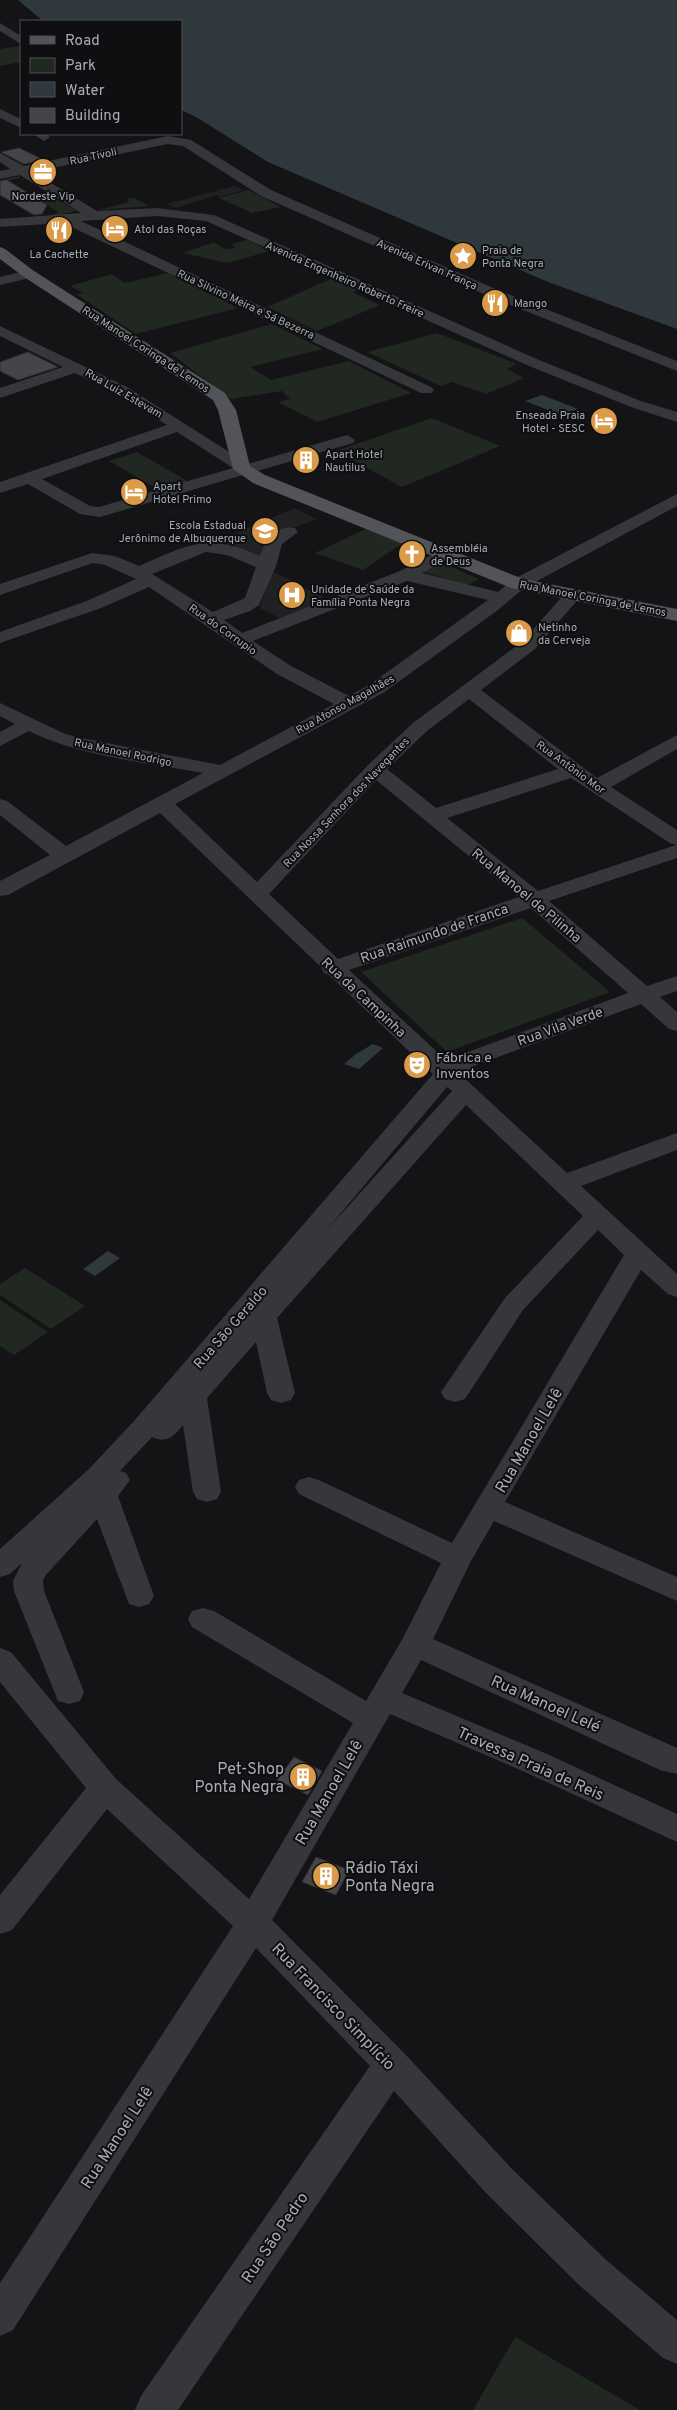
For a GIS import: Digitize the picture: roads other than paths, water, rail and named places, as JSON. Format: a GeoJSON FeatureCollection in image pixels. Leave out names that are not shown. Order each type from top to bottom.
{"type":"FeatureCollection","features":[{"type":"Feature","properties":{"kind":"main road","name":"Rua Manoel Coringa de Lemos"},"geometry":{"type":"LineString","coordinates":[[0,252],[29,274],[219,397],[228,410],[242,468],[283,491],[518,584],[677,615]]}},
{"type":"Feature","properties":{"kind":"street"},"geometry":{"type":"LineString","coordinates":[[0,26],[20,40]]}},
{"type":"Feature","properties":{"kind":"street"},"geometry":{"type":"LineString","coordinates":[[2,115],[20,113]]}},
{"type":"Feature","properties":{"kind":"street"},"geometry":{"type":"LineString","coordinates":[[2,115],[20,124]]}},
{"type":"Feature","properties":{"kind":"street"},"geometry":{"type":"LineString","coordinates":[[162,135],[194,142],[243,176],[263,187],[357,230],[545,312],[677,364]]}},
{"type":"Feature","properties":{"kind":"street","name":"Rua Tivoli"},"geometry":{"type":"LineString","coordinates":[[0,175],[168,140],[187,142]]}},
{"type":"Feature","properties":{"kind":"street","name":"Avenida Erivan França"},"geometry":{"type":"LineString","coordinates":[[187,142],[244,181],[266,193],[493,294],[677,364]]}},
{"type":"Feature","properties":{"kind":"street"},"geometry":{"type":"LineString","coordinates":[[0,157],[95,216]]}},
{"type":"Feature","properties":{"kind":"street","name":"Avenida Engenheiro Roberto Freire"},"geometry":{"type":"LineString","coordinates":[[0,223],[161,211],[209,218],[534,363],[636,404],[677,417]]}},
{"type":"Feature","properties":{"kind":"street","name":"Rua Silvino Meira e Sá Bezerra"},"geometry":{"type":"LineString","coordinates":[[66,219],[426,390]]}},
{"type":"Feature","properties":{"kind":"street"},"geometry":{"type":"LineString","coordinates":[[0,281],[29,274]]}},
{"type":"Feature","properties":{"kind":"street","name":"Rua Luiz Estevam"},"geometry":{"type":"LineString","coordinates":[[0,330],[130,394],[242,468]]}},
{"type":"Feature","properties":{"kind":"street"},"geometry":{"type":"LineString","coordinates":[[0,393],[78,367]]}},
{"type":"Feature","properties":{"kind":"street"},"geometry":{"type":"LineString","coordinates":[[0,488],[180,426]]}},
{"type":"Feature","properties":{"kind":"street"},"geometry":{"type":"LineString","coordinates":[[29,478],[86,510],[95,512],[242,468],[347,440]]}},
{"type":"Feature","properties":{"kind":"street","name":"Rua Afonso Magalhães"},"geometry":{"type":"LineString","coordinates":[[0,890],[388,682],[502,598],[518,584],[677,499]]}},
{"type":"Feature","properties":{"kind":"street"},"geometry":{"type":"LineString","coordinates":[[610,521],[630,524]]}},
{"type":"Feature","properties":{"kind":"street"},"geometry":{"type":"LineString","coordinates":[[209,620],[251,603],[276,541],[289,532]]}},
{"type":"Feature","properties":{"kind":"street"},"geometry":{"type":"LineString","coordinates":[[0,638],[95,604],[144,576],[203,547],[217,548],[267,566]]}},
{"type":"Feature","properties":{"kind":"street"},"geometry":{"type":"LineString","coordinates":[[239,640],[406,575],[444,554]]}},
{"type":"Feature","properties":{"kind":"street","name":"Rua do Corrupio"},"geometry":{"type":"LineString","coordinates":[[0,590],[97,557],[108,558],[144,576],[285,671],[348,703]]}},
{"type":"Feature","properties":{"kind":"street"},"geometry":{"type":"LineString","coordinates":[[406,575],[502,598]]}},
{"type":"Feature","properties":{"kind":"street","name":"Rua Nossa Senhora dos Navegantes"},"geometry":{"type":"LineString","coordinates":[[257,894],[375,769],[420,727],[528,645],[573,595]]}},
{"type":"Feature","properties":{"kind":"street","name":"Rua Antônio Mor"},"geometry":{"type":"LineString","coordinates":[[468,689],[573,771],[677,839]]}},
{"type":"Feature","properties":{"kind":"street","name":"Rua Manoel Rodrigo"},"geometry":{"type":"LineString","coordinates":[[0,709],[56,737],[94,748],[222,771]]}},
{"type":"Feature","properties":{"kind":"street"},"geometry":{"type":"LineString","coordinates":[[0,740],[30,723]]}},
{"type":"Feature","properties":{"kind":"street"},"geometry":{"type":"LineString","coordinates":[[596,786],[677,741]]}},
{"type":"Feature","properties":{"kind":"street","name":"Rua Manoel de Pilinha"},"geometry":{"type":"LineString","coordinates":[[375,769],[534,899],[677,1024]]}},
{"type":"Feature","properties":{"kind":"street"},"geometry":{"type":"LineString","coordinates":[[434,816],[573,771]]}},
{"type":"Feature","properties":{"kind":"street","name":"Rua da Campinha"},"geometry":{"type":"LineString","coordinates":[[163,804],[332,968],[453,1091],[564,1183],[637,1255],[677,1288]]}},
{"type":"Feature","properties":{"kind":"street"},"geometry":{"type":"LineString","coordinates":[[0,805],[65,856]]}},
{"type":"Feature","properties":{"kind":"street","name":"Rua Raimundo de Franca"},"geometry":{"type":"LineString","coordinates":[[332,968],[677,851]]}},
{"type":"Feature","properties":{"kind":"street","name":"Rua Vila Verde"},"geometry":{"type":"LineString","coordinates":[[453,1091],[468,1060],[677,984]]}},
{"type":"Feature","properties":{"kind":"street","name":"Rua São Geraldo"},"geometry":{"type":"LineString","coordinates":[[69,1692],[29,1591],[28,1580],[33,1570],[193,1398],[335,1234],[453,1091]]}},
{"type":"Feature","properties":{"kind":"street","name":"Rua São Geraldo"},"geometry":{"type":"LineString","coordinates":[[0,1566],[99,1476],[453,1091]]}},
{"type":"Feature","properties":{"kind":"street"},"geometry":{"type":"LineString","coordinates":[[564,1183],[677,1141]]}},
{"type":"Feature","properties":{"kind":"street"},"geometry":{"type":"LineString","coordinates":[[455,1392],[514,1304],[597,1216]]}},
{"type":"Feature","properties":{"kind":"street","name":"Rua Manoel Lelê"},"geometry":{"type":"LineString","coordinates":[[0,2316],[253,1924],[415,1644],[458,1558],[637,1255]]}},
{"type":"Feature","properties":{"kind":"street"},"geometry":{"type":"LineString","coordinates":[[264,1317],[281,1393]]}},
{"type":"Feature","properties":{"kind":"street"},"geometry":{"type":"LineString","coordinates":[[193,1398],[206,1492]]}},
{"type":"Feature","properties":{"kind":"street"},"geometry":{"type":"LineString","coordinates":[[309,1487],[458,1558]]}},
{"type":"Feature","properties":{"kind":"street"},"geometry":{"type":"LineString","coordinates":[[102,1495],[139,1596]]}},
{"type":"Feature","properties":{"kind":"street"},"geometry":{"type":"LineString","coordinates":[[488,1507],[677,1590]]}},
{"type":"Feature","properties":{"kind":"street","name":"Travessa Praia de Reis"},"geometry":{"type":"LineString","coordinates":[[203,1619],[377,1708],[536,1763],[677,1829]]}},
{"type":"Feature","properties":{"kind":"street","name":"Rua Manoel Lelé"},"geometry":{"type":"LineString","coordinates":[[415,1644],[671,1760],[677,1761]]}},
{"type":"Feature","properties":{"kind":"street","name":"Rua Francisco Simplício"},"geometry":{"type":"LineString","coordinates":[[0,1660],[105,1788],[253,1924],[392,2064],[506,2188],[592,2272],[677,2345]]}},
{"type":"Feature","properties":{"kind":"street"},"geometry":{"type":"LineString","coordinates":[[0,1920],[105,1788]]}},
{"type":"Feature","properties":{"kind":"street","name":"Rua São Pedro"},"geometry":{"type":"LineString","coordinates":[[155,2410],[392,2064]]}},
{"type":"Feature","properties":{"kind":"water"},"geometry":{"type":"Polygon","coordinates":[[[18,0],[677,0],[677,329],[548,282],[268,162],[196,117],[182,110],[182,20],[42,20],[18,0]]]}},
{"type":"Feature","properties":{"kind":"water"},"geometry":{"type":"Polygon","coordinates":[[[542,395],[578,409],[561,415],[525,401],[542,395]]]}},
{"type":"Feature","properties":{"kind":"water"},"geometry":{"type":"Polygon","coordinates":[[[373,1044],[383,1048],[359,1069],[344,1064],[356,1054],[373,1044]]]}},
{"type":"Feature","properties":{"kind":"water"},"geometry":{"type":"Polygon","coordinates":[[[108,1251],[120,1258],[95,1276],[83,1269],[108,1251]]]}},
{"type":"Feature","properties":{"kind":"place","name":"Nordeste Vip"},"geometry":{"type":"Point","coordinates":[43,172]}},
{"type":"Feature","properties":{"kind":"place","name":"Atol das Roças"},"geometry":{"type":"Point","coordinates":[115,229]}},
{"type":"Feature","properties":{"kind":"place","name":"La Cachette"},"geometry":{"type":"Point","coordinates":[59,230]}},
{"type":"Feature","properties":{"kind":"place","name":"Praia de Ponta Negra"},"geometry":{"type":"Point","coordinates":[463,256]}},
{"type":"Feature","properties":{"kind":"place","name":"Mango"},"geometry":{"type":"Point","coordinates":[495,303]}},
{"type":"Feature","properties":{"kind":"place","name":"Enseada Praia Hotel - SESC"},"geometry":{"type":"Point","coordinates":[604,421]}},
{"type":"Feature","properties":{"kind":"place","name":"Apart Hotel Nautilus"},"geometry":{"type":"Point","coordinates":[306,460]}},
{"type":"Feature","properties":{"kind":"place","name":"Apart Hotel Primo"},"geometry":{"type":"Point","coordinates":[134,492]}},
{"type":"Feature","properties":{"kind":"place","name":"Escola Estadual Jerônimo de Albuquerque"},"geometry":{"type":"Point","coordinates":[265,531]}},
{"type":"Feature","properties":{"kind":"place","name":"Assembléia de Deus"},"geometry":{"type":"Point","coordinates":[412,554]}},
{"type":"Feature","properties":{"kind":"place","name":"Unidade de Saúde da Família Ponta Negra"},"geometry":{"type":"Point","coordinates":[292,595]}},
{"type":"Feature","properties":{"kind":"place","name":"Netinho da Cerveja"},"geometry":{"type":"Point","coordinates":[519,633]}},
{"type":"Feature","properties":{"kind":"place","name":"Fábrica e Inventos"},"geometry":{"type":"Point","coordinates":[417,1065]}},
{"type":"Feature","properties":{"kind":"place","name":"Pet-Shop Ponta Negra"},"geometry":{"type":"Point","coordinates":[303,1777]}},
{"type":"Feature","properties":{"kind":"place","name":"Rádio Táxi Ponta Negra"},"geometry":{"type":"Point","coordinates":[326,1876]}}]}
